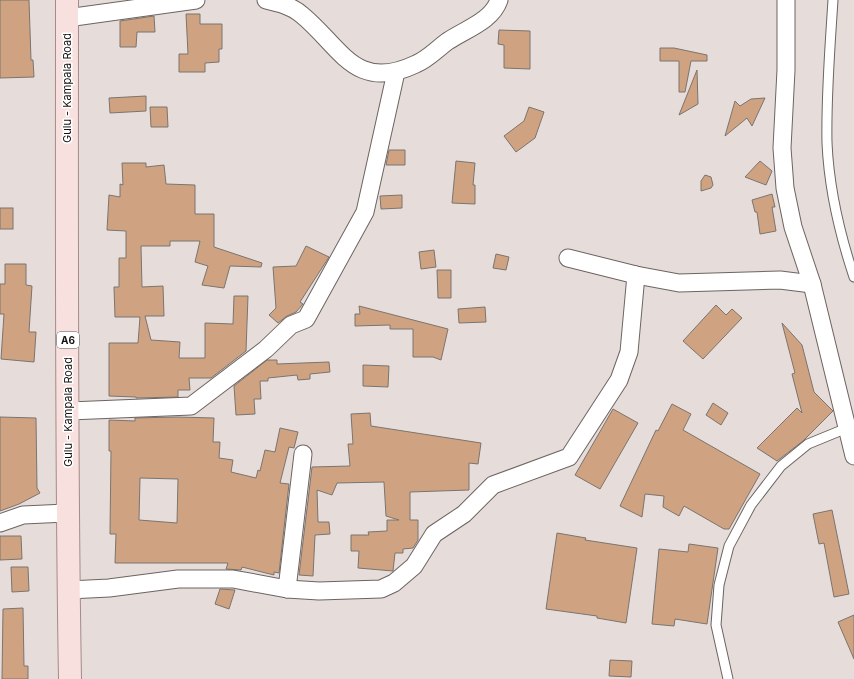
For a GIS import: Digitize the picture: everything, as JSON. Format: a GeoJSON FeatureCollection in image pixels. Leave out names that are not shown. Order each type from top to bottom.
{"type":"FeatureCollection","features":[{"type":"Feature","properties":{"kind":"main road","name":"Gulu - Kampala Road"},"geometry":{"type":"LineString","coordinates":[[67,9],[67,513],[70,679]]}},
{"type":"Feature","properties":{"kind":"street"},"geometry":{"type":"LineString","coordinates":[[67,9],[196,0]]}},
{"type":"Feature","properties":{"kind":"street"},"geometry":{"type":"LineString","coordinates":[[266,0],[285,4],[302,15],[334,49],[352,64],[373,72],[396,72],[418,64],[459,34],[479,24],[497,7],[499,0]]}},
{"type":"Feature","properties":{"kind":"street"},"geometry":{"type":"LineString","coordinates":[[786,0],[786,70],[782,148],[785,188],[793,227],[812,284],[851,428],[854,456]]}},
{"type":"Feature","properties":{"kind":"street"},"geometry":{"type":"LineString","coordinates":[[68,411],[191,406],[266,349],[291,325],[306,319],[365,212],[396,72]]}},
{"type":"Feature","properties":{"kind":"street"},"geometry":{"type":"LineString","coordinates":[[568,258],[636,275],[679,282],[780,280],[812,284]]}},
{"type":"Feature","properties":{"kind":"street"},"geometry":{"type":"LineString","coordinates":[[69,590],[109,588],[178,579],[233,579],[287,589],[319,591],[381,589],[394,583],[414,566],[434,534],[464,514],[493,485],[569,457],[619,380],[629,352],[636,275]]}},
{"type":"Feature","properties":{"kind":"street"},"geometry":{"type":"LineString","coordinates":[[287,589],[303,454]]}},
{"type":"Feature","properties":{"kind":"street"},"geometry":{"type":"LineString","coordinates":[[0,523],[23,515],[67,513]]}},
{"type":"Feature","properties":{"kind":"lane"},"geometry":{"type":"LineString","coordinates":[[832,0],[827,144],[834,194],[844,246],[854,277]]}},
{"type":"Feature","properties":{"kind":"lane"},"geometry":{"type":"LineString","coordinates":[[728,679],[716,626],[719,585],[729,546],[751,505],[781,466],[808,444],[851,428]]}},
{"type":"Feature","properties":{"kind":"building"},"geometry":{"type":"Polygon","coordinates":[[[0,0],[29,0],[31,60],[33,60],[34,77],[0,78],[0,0]]]}},
{"type":"Feature","properties":{"kind":"building"},"geometry":{"type":"Polygon","coordinates":[[[186,14],[200,14],[200,24],[222,24],[222,49],[219,49],[219,62],[205,63],[205,72],[179,72],[179,54],[188,54],[186,14]]]}},
{"type":"Feature","properties":{"kind":"building"},"geometry":{"type":"Polygon","coordinates":[[[154,16],[155,32],[137,32],[136,47],[120,47],[120,21],[154,16]]]}},
{"type":"Feature","properties":{"kind":"building"},"geometry":{"type":"Polygon","coordinates":[[[499,30],[530,31],[530,69],[504,68],[504,45],[498,44],[499,30]]]}},
{"type":"Feature","properties":{"kind":"building"},"geometry":{"type":"Polygon","coordinates":[[[660,48],[674,48],[707,55],[707,61],[691,61],[685,92],[679,92],[679,61],[660,61],[660,48]]]}},
{"type":"Feature","properties":{"kind":"building"},"geometry":{"type":"Polygon","coordinates":[[[697,70],[698,104],[679,115],[697,70]]]}},
{"type":"Feature","properties":{"kind":"building"},"geometry":{"type":"Polygon","coordinates":[[[146,96],[146,111],[110,113],[109,98],[146,96]]]}},
{"type":"Feature","properties":{"kind":"building"},"geometry":{"type":"Polygon","coordinates":[[[765,98],[752,126],[747,118],[725,136],[735,101],[740,106],[751,99],[765,98]]]}},
{"type":"Feature","properties":{"kind":"building"},"geometry":{"type":"Polygon","coordinates":[[[150,107],[167,107],[168,127],[151,127],[150,107]]]}},
{"type":"Feature","properties":{"kind":"building"},"geometry":{"type":"Polygon","coordinates":[[[529,107],[544,112],[535,138],[516,152],[504,136],[524,121],[529,107]]]}},
{"type":"Feature","properties":{"kind":"building"},"geometry":{"type":"Polygon","coordinates":[[[389,150],[405,150],[405,165],[386,165],[389,150]]]}},
{"type":"Feature","properties":{"kind":"building"},"geometry":{"type":"Polygon","coordinates":[[[456,161],[475,163],[473,185],[475,185],[475,204],[452,203],[456,161]]]}},
{"type":"Feature","properties":{"kind":"building"},"geometry":{"type":"Polygon","coordinates":[[[760,161],[772,171],[766,185],[745,177],[760,161]]]}},
{"type":"Feature","properties":{"kind":"building"},"geometry":{"type":"Polygon","coordinates":[[[122,163],[146,163],[146,167],[164,165],[166,184],[195,185],[195,214],[214,214],[214,247],[262,263],[261,267],[230,266],[224,288],[202,285],[208,266],[195,262],[200,241],[170,241],[170,246],[141,246],[142,287],[163,286],[164,316],[145,316],[151,340],[180,342],[179,358],[205,358],[205,323],[233,324],[234,296],[248,296],[246,351],[211,378],[189,378],[190,390],[178,390],[178,397],[136,398],[109,396],[109,343],[138,343],[140,317],[115,317],[114,287],[119,287],[119,258],[126,258],[126,231],[107,230],[109,195],[120,197],[120,184],[123,185],[122,163]]]}},
{"type":"Feature","properties":{"kind":"building"},"geometry":{"type":"Polygon","coordinates":[[[705,175],[711,177],[713,185],[711,188],[701,191],[701,181],[705,175]]]}},
{"type":"Feature","properties":{"kind":"building"},"geometry":{"type":"Polygon","coordinates":[[[772,194],[775,207],[772,207],[776,231],[760,234],[757,212],[755,212],[752,200],[772,194]]]}},
{"type":"Feature","properties":{"kind":"building"},"geometry":{"type":"Polygon","coordinates":[[[402,195],[402,208],[381,209],[380,196],[402,195]]]}},
{"type":"Feature","properties":{"kind":"building"},"geometry":{"type":"Polygon","coordinates":[[[0,208],[13,208],[13,229],[0,229],[0,208]]]}},
{"type":"Feature","properties":{"kind":"building"},"geometry":{"type":"Polygon","coordinates":[[[306,246],[329,257],[300,302],[303,304],[296,312],[287,316],[278,323],[269,315],[276,308],[273,267],[296,266],[306,246]]]}},
{"type":"Feature","properties":{"kind":"building"},"geometry":{"type":"Polygon","coordinates":[[[434,250],[436,267],[421,269],[419,252],[434,250]]]}},
{"type":"Feature","properties":{"kind":"building"},"geometry":{"type":"Polygon","coordinates":[[[496,254],[509,257],[506,270],[493,268],[496,254]]]}},
{"type":"Feature","properties":{"kind":"building"},"geometry":{"type":"Polygon","coordinates":[[[5,264],[26,264],[26,285],[32,286],[29,332],[36,332],[34,362],[1,359],[4,314],[0,314],[0,284],[5,284],[5,264]]]}},
{"type":"Feature","properties":{"kind":"building"},"geometry":{"type":"Polygon","coordinates":[[[437,270],[451,270],[451,298],[438,298],[437,270]]]}},
{"type":"Feature","properties":{"kind":"building"},"geometry":{"type":"Polygon","coordinates":[[[716,305],[726,315],[732,309],[742,318],[703,359],[683,341],[716,305]]]}},
{"type":"Feature","properties":{"kind":"building"},"geometry":{"type":"Polygon","coordinates":[[[359,306],[448,329],[441,360],[433,357],[413,357],[413,329],[390,329],[390,325],[355,326],[355,314],[360,314],[359,306]]]}},
{"type":"Feature","properties":{"kind":"building"},"geometry":{"type":"Polygon","coordinates":[[[485,307],[486,322],[459,323],[458,309],[485,307]]]}},
{"type":"Feature","properties":{"kind":"building"},"geometry":{"type":"Polygon","coordinates":[[[782,323],[802,345],[814,392],[833,411],[803,441],[777,461],[757,448],[797,408],[802,413],[792,374],[795,373],[782,323]]]}},
{"type":"Feature","properties":{"kind":"building"},"geometry":{"type":"Polygon","coordinates":[[[267,360],[277,360],[277,364],[329,362],[330,372],[310,374],[310,379],[298,380],[297,375],[268,378],[268,381],[260,381],[261,399],[254,399],[255,414],[236,415],[234,386],[267,360]]]}},
{"type":"Feature","properties":{"kind":"building"},"geometry":{"type":"Polygon","coordinates":[[[363,365],[389,366],[388,387],[363,386],[363,365]]]}},
{"type":"Feature","properties":{"kind":"building"},"geometry":{"type":"Polygon","coordinates":[[[713,403],[728,413],[721,425],[706,415],[713,403]]]}},
{"type":"Feature","properties":{"kind":"building"},"geometry":{"type":"Polygon","coordinates":[[[672,404],[691,414],[683,430],[760,474],[729,529],[724,529],[684,506],[679,516],[663,507],[664,496],[645,494],[642,517],[620,506],[656,430],[658,431],[672,404]]]}},
{"type":"Feature","properties":{"kind":"building"},"geometry":{"type":"Polygon","coordinates":[[[613,409],[638,423],[600,489],[575,475],[613,409]]]}},
{"type":"Feature","properties":{"kind":"building"},"geometry":{"type":"Polygon","coordinates":[[[370,413],[371,426],[481,443],[478,464],[469,463],[469,490],[410,492],[410,520],[418,520],[418,540],[413,548],[403,549],[403,553],[395,553],[393,571],[358,568],[359,551],[351,551],[351,535],[369,535],[368,532],[387,531],[387,520],[399,520],[386,516],[384,482],[337,483],[332,495],[317,490],[318,522],[329,522],[330,534],[315,535],[313,576],[299,575],[312,467],[350,466],[348,444],[353,444],[351,414],[370,413]]]}},
{"type":"Feature","properties":{"kind":"building"},"geometry":{"type":"Polygon","coordinates":[[[0,417],[36,418],[37,488],[40,493],[19,504],[0,511],[0,417]]]}},
{"type":"Feature","properties":{"kind":"building"},"geometry":{"type":"Polygon","coordinates":[[[135,418],[214,418],[213,442],[220,442],[219,458],[233,460],[231,472],[256,478],[258,470],[260,471],[265,450],[275,452],[280,428],[298,432],[294,448],[289,447],[280,483],[289,484],[279,573],[274,572],[274,575],[242,567],[241,570],[226,569],[228,563],[115,563],[116,534],[110,534],[111,451],[109,451],[109,420],[135,421],[135,418]],[[140,478],[139,520],[177,523],[178,479],[140,478]]]}},
{"type":"Feature","properties":{"kind":"building"},"geometry":{"type":"Polygon","coordinates":[[[832,510],[849,594],[834,597],[824,543],[819,544],[813,514],[832,510]]]}},
{"type":"Feature","properties":{"kind":"building"},"geometry":{"type":"Polygon","coordinates":[[[557,533],[586,538],[585,540],[637,548],[626,623],[597,618],[597,616],[546,609],[557,533]]]}},
{"type":"Feature","properties":{"kind":"building"},"geometry":{"type":"Polygon","coordinates":[[[0,536],[21,536],[22,559],[0,560],[0,536]]]}},
{"type":"Feature","properties":{"kind":"building"},"geometry":{"type":"Polygon","coordinates":[[[689,544],[718,548],[707,624],[675,619],[674,626],[652,624],[659,549],[688,552],[689,544]]]}},
{"type":"Feature","properties":{"kind":"building"},"geometry":{"type":"Polygon","coordinates":[[[11,567],[28,567],[29,591],[12,592],[11,567]]]}},
{"type":"Feature","properties":{"kind":"building"},"geometry":{"type":"Polygon","coordinates":[[[220,589],[235,590],[229,609],[215,604],[220,589]]]}},
{"type":"Feature","properties":{"kind":"building"},"geometry":{"type":"Polygon","coordinates":[[[23,608],[24,666],[28,666],[28,679],[2,679],[3,609],[23,608]]]}},
{"type":"Feature","properties":{"kind":"building"},"geometry":{"type":"Polygon","coordinates":[[[854,615],[854,659],[838,622],[854,615]]]}},
{"type":"Feature","properties":{"kind":"building"},"geometry":{"type":"Polygon","coordinates":[[[610,660],[632,661],[631,677],[609,676],[610,660]]]}}]}
